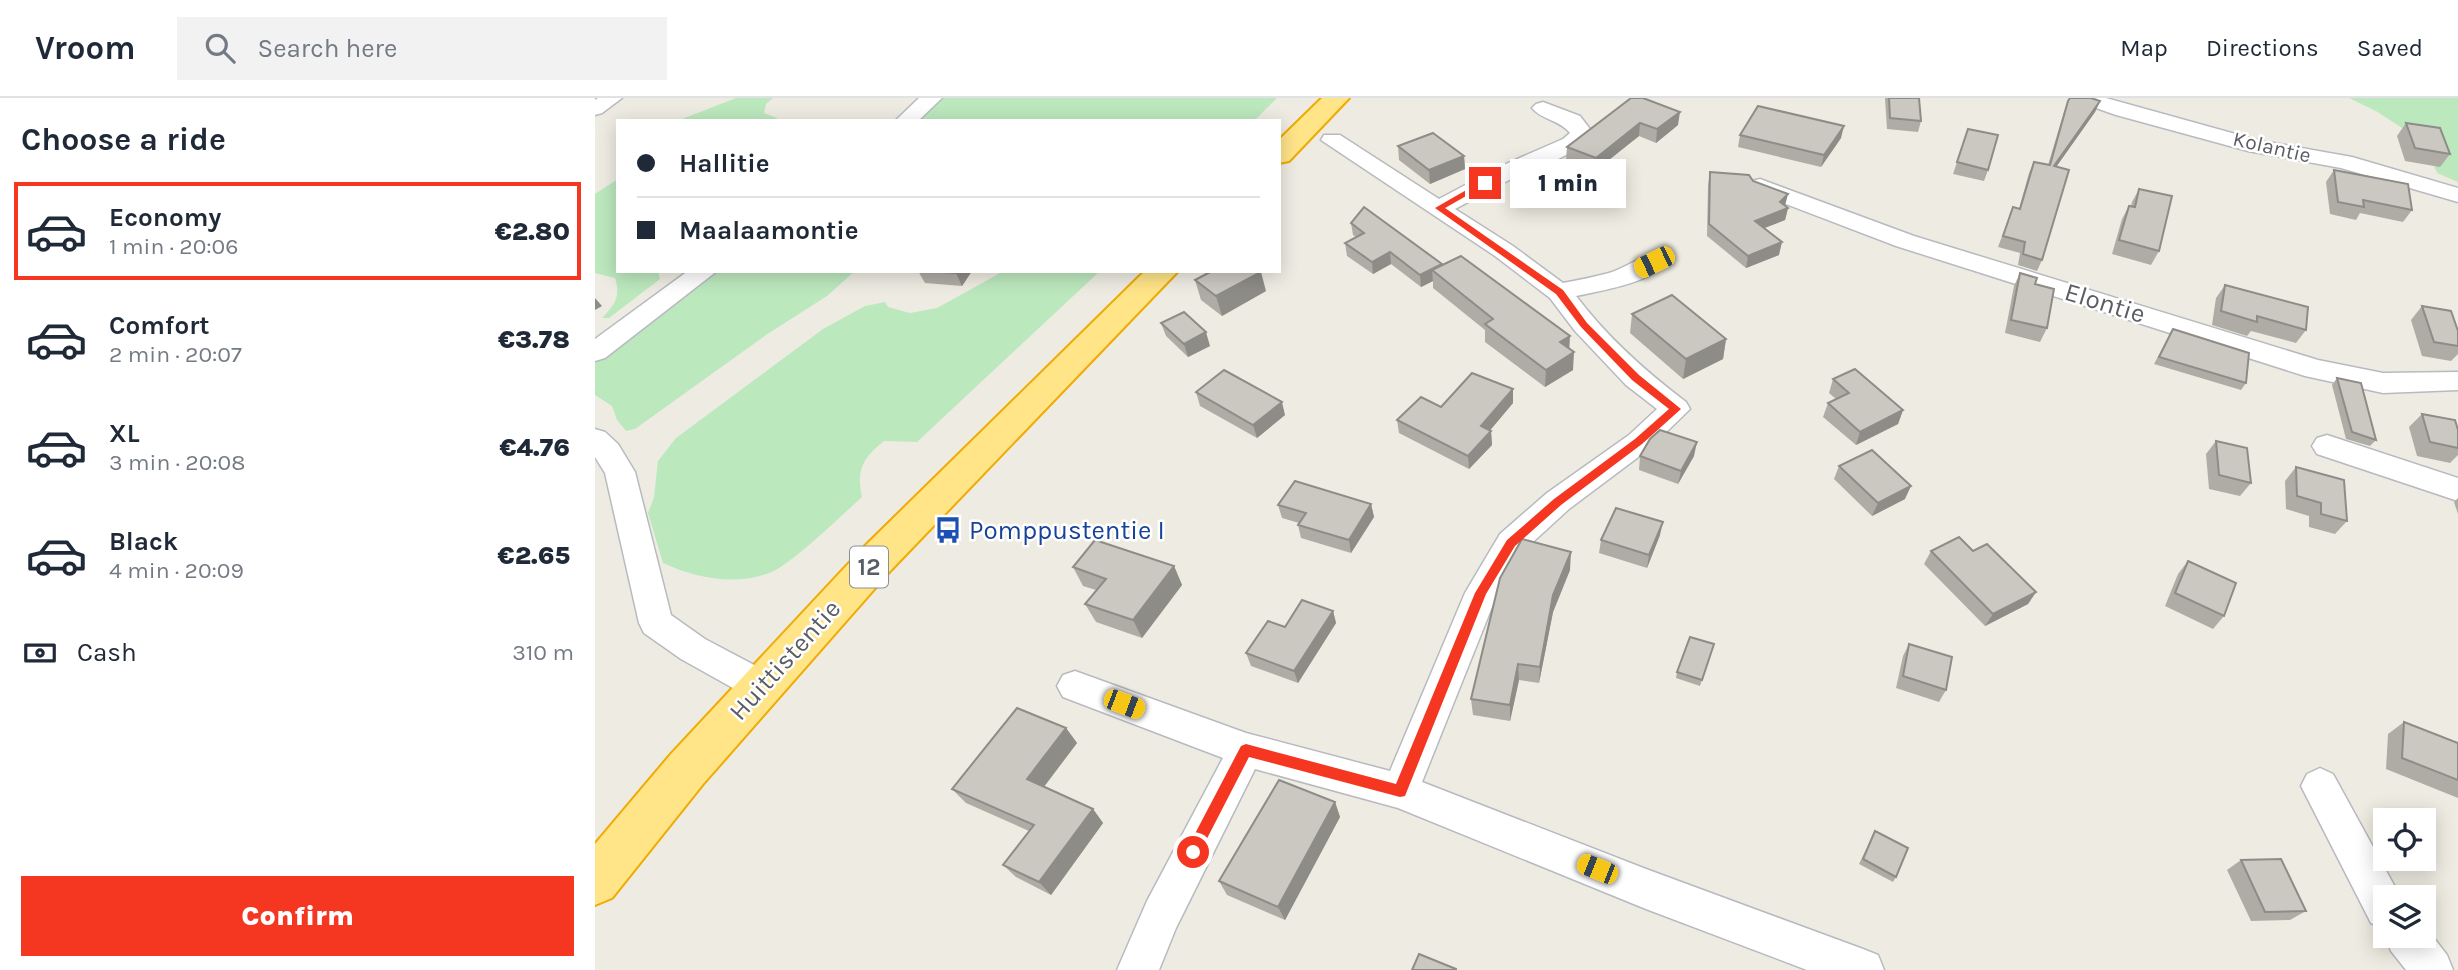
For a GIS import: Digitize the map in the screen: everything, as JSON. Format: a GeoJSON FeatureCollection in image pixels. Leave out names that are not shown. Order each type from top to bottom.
{"type":"FeatureCollection","features":[{"type":"Feature","properties":{"kind":"highway"},"geometry":{"type":"LineString","coordinates":[[1281,153],[1336,98]]}},
{"type":"Feature","properties":{"kind":"highway","name":"Huittistentie"},"geometry":{"type":"LineString","coordinates":[[595,881],[687,769],[877,559],[1161,273]]}},
{"type":"Feature","properties":{"kind":"street"},"geometry":{"type":"LineString","coordinates":[[595,109],[612,98]]}},
{"type":"Feature","properties":{"kind":"street"},"geometry":{"type":"LineString","coordinates":[[907,119],[932,98]]}},
{"type":"Feature","properties":{"kind":"street","name":"Kolantie"},"geometry":{"type":"LineString","coordinates":[[2085,98],[2123,111],[2256,146],[2344,162],[2458,195]]}},
{"type":"Feature","properties":{"kind":"street"},"geometry":{"type":"LineString","coordinates":[[1439,208],[1507,172],[1571,144],[1582,133],[1572,121],[1543,108]]}},
{"type":"Feature","properties":{"kind":"street"},"geometry":{"type":"LineString","coordinates":[[1332,140],[1439,208],[1559,292],[1584,325],[1636,377],[1676,409],[1639,442],[1557,502],[1511,543],[1481,593],[1400,791]]}},
{"type":"Feature","properties":{"kind":"street","name":"Elontie"},"geometry":{"type":"LineString","coordinates":[[1760,186],[1905,241],[2315,369],[2383,383],[2458,381]]}},
{"type":"Feature","properties":{"kind":"street"},"geometry":{"type":"LineString","coordinates":[[1559,292],[1621,278],[1654,262]]}},
{"type":"Feature","properties":{"kind":"street"},"geometry":{"type":"LineString","coordinates":[[595,352],[702,273]]}},
{"type":"Feature","properties":{"kind":"street"},"geometry":{"type":"LineString","coordinates":[[2327,446],[2458,490]]}},
{"type":"Feature","properties":{"kind":"street"},"geometry":{"type":"LineString","coordinates":[[599,450],[620,472],[656,623],[693,649],[761,686]]}},
{"type":"Feature","properties":{"kind":"street"},"geometry":{"type":"LineString","coordinates":[[1076,686],[1246,750],[1400,791],[1646,889],[1863,970]]}},
{"type":"Feature","properties":{"kind":"street"},"geometry":{"type":"LineString","coordinates":[[1138,970],[1161,915],[1246,750]]}},
{"type":"Feature","properties":{"kind":"street"},"geometry":{"type":"LineString","coordinates":[[2320,786],[2373,886]]}},
{"type":"Feature","properties":{"kind":"street"},"geometry":{"type":"LineString","coordinates":[[2415,948],[2432,970]]}},
{"type":"Feature","properties":{"kind":"green space"},"geometry":{"type":"Polygon","coordinates":[[[736,98],[773,98],[766,104],[764,113],[777,118],[777,119],[682,119],[736,98]]]}},
{"type":"Feature","properties":{"kind":"green space"},"geometry":{"type":"Polygon","coordinates":[[[941,98],[1277,98],[1256,119],[915,119],[941,98]]]}},
{"type":"Feature","properties":{"kind":"green space"},"geometry":{"type":"Polygon","coordinates":[[[2349,98],[2458,98],[2458,182],[2437,173],[2425,143],[2376,111],[2349,98]]]}},
{"type":"Feature","properties":{"kind":"green space"},"geometry":{"type":"Polygon","coordinates":[[[616,180],[616,273],[658,273],[660,279],[609,318],[602,318],[613,304],[617,290],[615,278],[595,273],[595,194],[616,180]]]}},
{"type":"Feature","properties":{"kind":"green space"},"geometry":{"type":"Polygon","coordinates":[[[712,273],[853,273],[827,296],[766,335],[635,429],[626,431],[617,420],[612,406],[595,395],[595,362],[712,273]]]}},
{"type":"Feature","properties":{"kind":"green space"},"geometry":{"type":"Polygon","coordinates":[[[1000,273],[1098,273],[917,442],[884,441],[877,447],[866,459],[861,471],[862,497],[790,561],[769,573],[728,580],[688,573],[663,563],[648,513],[654,497],[658,461],[676,438],[823,329],[865,306],[885,302],[888,307],[910,313],[937,308],[1000,273]]]}},
{"type":"Feature","properties":{"kind":"building"},"geometry":{"type":"Polygon","coordinates":[[[1631,98],[1643,98],[1680,112],[1657,129],[1640,123],[1596,158],[1567,147],[1631,98]]]}},
{"type":"Feature","properties":{"kind":"building"},"geometry":{"type":"Polygon","coordinates":[[[1889,98],[1919,98],[1921,121],[1890,118],[1889,98]]]}},
{"type":"Feature","properties":{"kind":"building"},"geometry":{"type":"Polygon","coordinates":[[[2070,98],[2100,101],[2054,166],[2069,170],[2042,260],[2023,254],[2025,242],[2003,236],[2013,207],[2020,209],[2034,162],[2050,165],[2070,98]]]}},
{"type":"Feature","properties":{"kind":"building"},"geometry":{"type":"Polygon","coordinates":[[[1758,106],[1844,126],[1824,155],[1740,135],[1758,106]]]}},
{"type":"Feature","properties":{"kind":"building"},"geometry":{"type":"Polygon","coordinates":[[[2406,123],[2440,128],[2450,154],[2415,148],[2406,123]]]}},
{"type":"Feature","properties":{"kind":"building"},"geometry":{"type":"Polygon","coordinates":[[[1968,129],[1998,135],[1988,170],[1957,162],[1968,129]]]}},
{"type":"Feature","properties":{"kind":"building"},"geometry":{"type":"Polygon","coordinates":[[[1433,133],[1464,156],[1429,170],[1398,146],[1433,133]]]}},
{"type":"Feature","properties":{"kind":"building"},"geometry":{"type":"Polygon","coordinates":[[[2334,170],[2408,184],[2412,210],[2363,200],[2364,207],[2338,202],[2334,170]]]}},
{"type":"Feature","properties":{"kind":"building"},"geometry":{"type":"Polygon","coordinates":[[[1710,172],[1749,175],[1753,181],[1788,194],[1780,202],[1788,208],[1755,221],[1782,242],[1748,256],[1709,224],[1710,172]]]}},
{"type":"Feature","properties":{"kind":"building"},"geometry":{"type":"Polygon","coordinates":[[[2139,189],[2172,196],[2159,251],[2119,240],[2129,206],[2135,207],[2139,189]]]}},
{"type":"Feature","properties":{"kind":"building"},"geometry":{"type":"Polygon","coordinates":[[[1364,207],[1442,264],[1420,275],[1390,252],[1372,262],[1345,243],[1364,233],[1351,223],[1364,207]]]}},
{"type":"Feature","properties":{"kind":"building"},"geometry":{"type":"Polygon","coordinates":[[[1461,256],[1570,336],[1560,342],[1574,352],[1546,370],[1485,324],[1493,319],[1432,270],[1461,256]]]}},
{"type":"Feature","properties":{"kind":"building"},"geometry":{"type":"Polygon","coordinates":[[[1208,273],[1259,273],[1216,296],[1195,280],[1208,273]]]}},
{"type":"Feature","properties":{"kind":"building"},"geometry":{"type":"Polygon","coordinates":[[[2020,273],[2037,278],[2035,284],[2054,289],[2047,328],[2011,320],[2020,273]]]}},
{"type":"Feature","properties":{"kind":"building"},"geometry":{"type":"Polygon","coordinates":[[[2225,285],[2308,307],[2306,330],[2257,316],[2257,322],[2221,311],[2225,285]]]}},
{"type":"Feature","properties":{"kind":"building"},"geometry":{"type":"Polygon","coordinates":[[[1672,295],[1726,339],[1686,359],[1632,314],[1672,295]]]}},
{"type":"Feature","properties":{"kind":"building"},"geometry":{"type":"Polygon","coordinates":[[[2422,306],[2451,311],[2458,331],[2458,346],[2434,342],[2422,306]]]}},
{"type":"Feature","properties":{"kind":"building"},"geometry":{"type":"Polygon","coordinates":[[[1184,312],[1206,332],[1184,344],[1161,323],[1184,312]]]}},
{"type":"Feature","properties":{"kind":"building"},"geometry":{"type":"Polygon","coordinates":[[[2173,329],[2249,353],[2246,383],[2159,357],[2173,329]]]}},
{"type":"Feature","properties":{"kind":"building"},"geometry":{"type":"Polygon","coordinates":[[[1855,369],[1903,410],[1860,432],[1828,403],[1849,393],[1833,379],[1855,369]]]}},
{"type":"Feature","properties":{"kind":"building"},"geometry":{"type":"Polygon","coordinates":[[[1224,370],[1282,402],[1253,425],[1196,392],[1224,370]]]}},
{"type":"Feature","properties":{"kind":"building"},"geometry":{"type":"Polygon","coordinates":[[[1472,373],[1513,389],[1481,426],[1491,431],[1468,456],[1397,420],[1421,397],[1441,407],[1472,373]]]}},
{"type":"Feature","properties":{"kind":"building"},"geometry":{"type":"Polygon","coordinates":[[[2337,378],[2361,383],[2376,440],[2352,432],[2337,378]]]}},
{"type":"Feature","properties":{"kind":"building"},"geometry":{"type":"Polygon","coordinates":[[[2422,414],[2455,420],[2458,448],[2430,442],[2422,414]]]}},
{"type":"Feature","properties":{"kind":"building"},"geometry":{"type":"Polygon","coordinates":[[[1660,430],[1697,442],[1681,471],[1640,456],[1650,439],[1660,430]]]}},
{"type":"Feature","properties":{"kind":"building"},"geometry":{"type":"Polygon","coordinates":[[[2216,441],[2247,448],[2251,483],[2219,475],[2216,441]]]}},
{"type":"Feature","properties":{"kind":"building"},"geometry":{"type":"Polygon","coordinates":[[[1872,450],[1911,486],[1878,503],[1839,466],[1872,450]]]}},
{"type":"Feature","properties":{"kind":"building"},"geometry":{"type":"Polygon","coordinates":[[[2296,467],[2344,480],[2347,521],[2321,514],[2321,503],[2297,496],[2296,467]]]}},
{"type":"Feature","properties":{"kind":"building"},"geometry":{"type":"Polygon","coordinates":[[[1295,481],[1371,504],[1349,540],[1298,525],[1306,513],[1278,505],[1295,481]]]}},
{"type":"Feature","properties":{"kind":"building"},"geometry":{"type":"Polygon","coordinates":[[[1616,508],[1663,522],[1649,555],[1601,540],[1616,508]]]}},
{"type":"Feature","properties":{"kind":"building"},"geometry":{"type":"Polygon","coordinates":[[[1959,537],[1973,551],[1987,544],[2036,592],[1993,614],[1931,551],[1959,537]]]}},
{"type":"Feature","properties":{"kind":"building"},"geometry":{"type":"Polygon","coordinates":[[[1522,539],[1571,552],[1553,595],[1540,667],[1518,664],[1510,705],[1471,699],[1500,578],[1522,539]]]}},
{"type":"Feature","properties":{"kind":"building"},"geometry":{"type":"Polygon","coordinates":[[[1095,540],[1174,566],[1133,620],[1085,604],[1106,579],[1073,567],[1095,540]]]}},
{"type":"Feature","properties":{"kind":"building"},"geometry":{"type":"Polygon","coordinates":[[[2188,561],[2236,583],[2224,616],[2175,593],[2188,561]]]}},
{"type":"Feature","properties":{"kind":"building"},"geometry":{"type":"Polygon","coordinates":[[[1302,600],[1333,611],[1294,671],[1246,653],[1268,621],[1285,627],[1302,600]]]}},
{"type":"Feature","properties":{"kind":"building"},"geometry":{"type":"Polygon","coordinates":[[[1690,637],[1714,644],[1702,680],[1677,672],[1690,637]]]}},
{"type":"Feature","properties":{"kind":"building"},"geometry":{"type":"Polygon","coordinates":[[[1909,644],[1952,657],[1946,690],[1903,676],[1909,644]]]}},
{"type":"Feature","properties":{"kind":"building"},"geometry":{"type":"Polygon","coordinates":[[[1017,708],[1066,728],[1027,779],[1093,809],[1039,882],[1003,865],[1034,825],[952,789],[1017,708]]]}},
{"type":"Feature","properties":{"kind":"building"},"geometry":{"type":"Polygon","coordinates":[[[2404,722],[2458,743],[2458,780],[2402,758],[2404,722]]]}},
{"type":"Feature","properties":{"kind":"building"},"geometry":{"type":"Polygon","coordinates":[[[1279,780],[1335,802],[1278,907],[1219,881],[1279,780]]]}},
{"type":"Feature","properties":{"kind":"building"},"geometry":{"type":"Polygon","coordinates":[[[1875,831],[1908,848],[1896,877],[1863,859],[1875,831]]]}},
{"type":"Feature","properties":{"kind":"building"},"geometry":{"type":"Polygon","coordinates":[[[2281,859],[2306,911],[2265,912],[2241,860],[2281,859]]]}},
{"type":"Feature","properties":{"kind":"building"},"geometry":{"type":"Polygon","coordinates":[[[1419,954],[1456,969],[1456,970],[1412,970],[1419,954]]]}},
{"type":"Feature","properties":{"kind":"place","name":"Pomppustentie I"},"geometry":{"type":"Point","coordinates":[948,530]}},
{"type":"Feature","properties":{"kind":"route"},"geometry":{"type":"LineString","coordinates":[[1193,852],[1246,750],[1400,791],[1481,593],[1511,543],[1557,502],[1639,442],[1676,409],[1636,377],[1584,325],[1559,292],[1439,208],[1485,183]]}}]}
